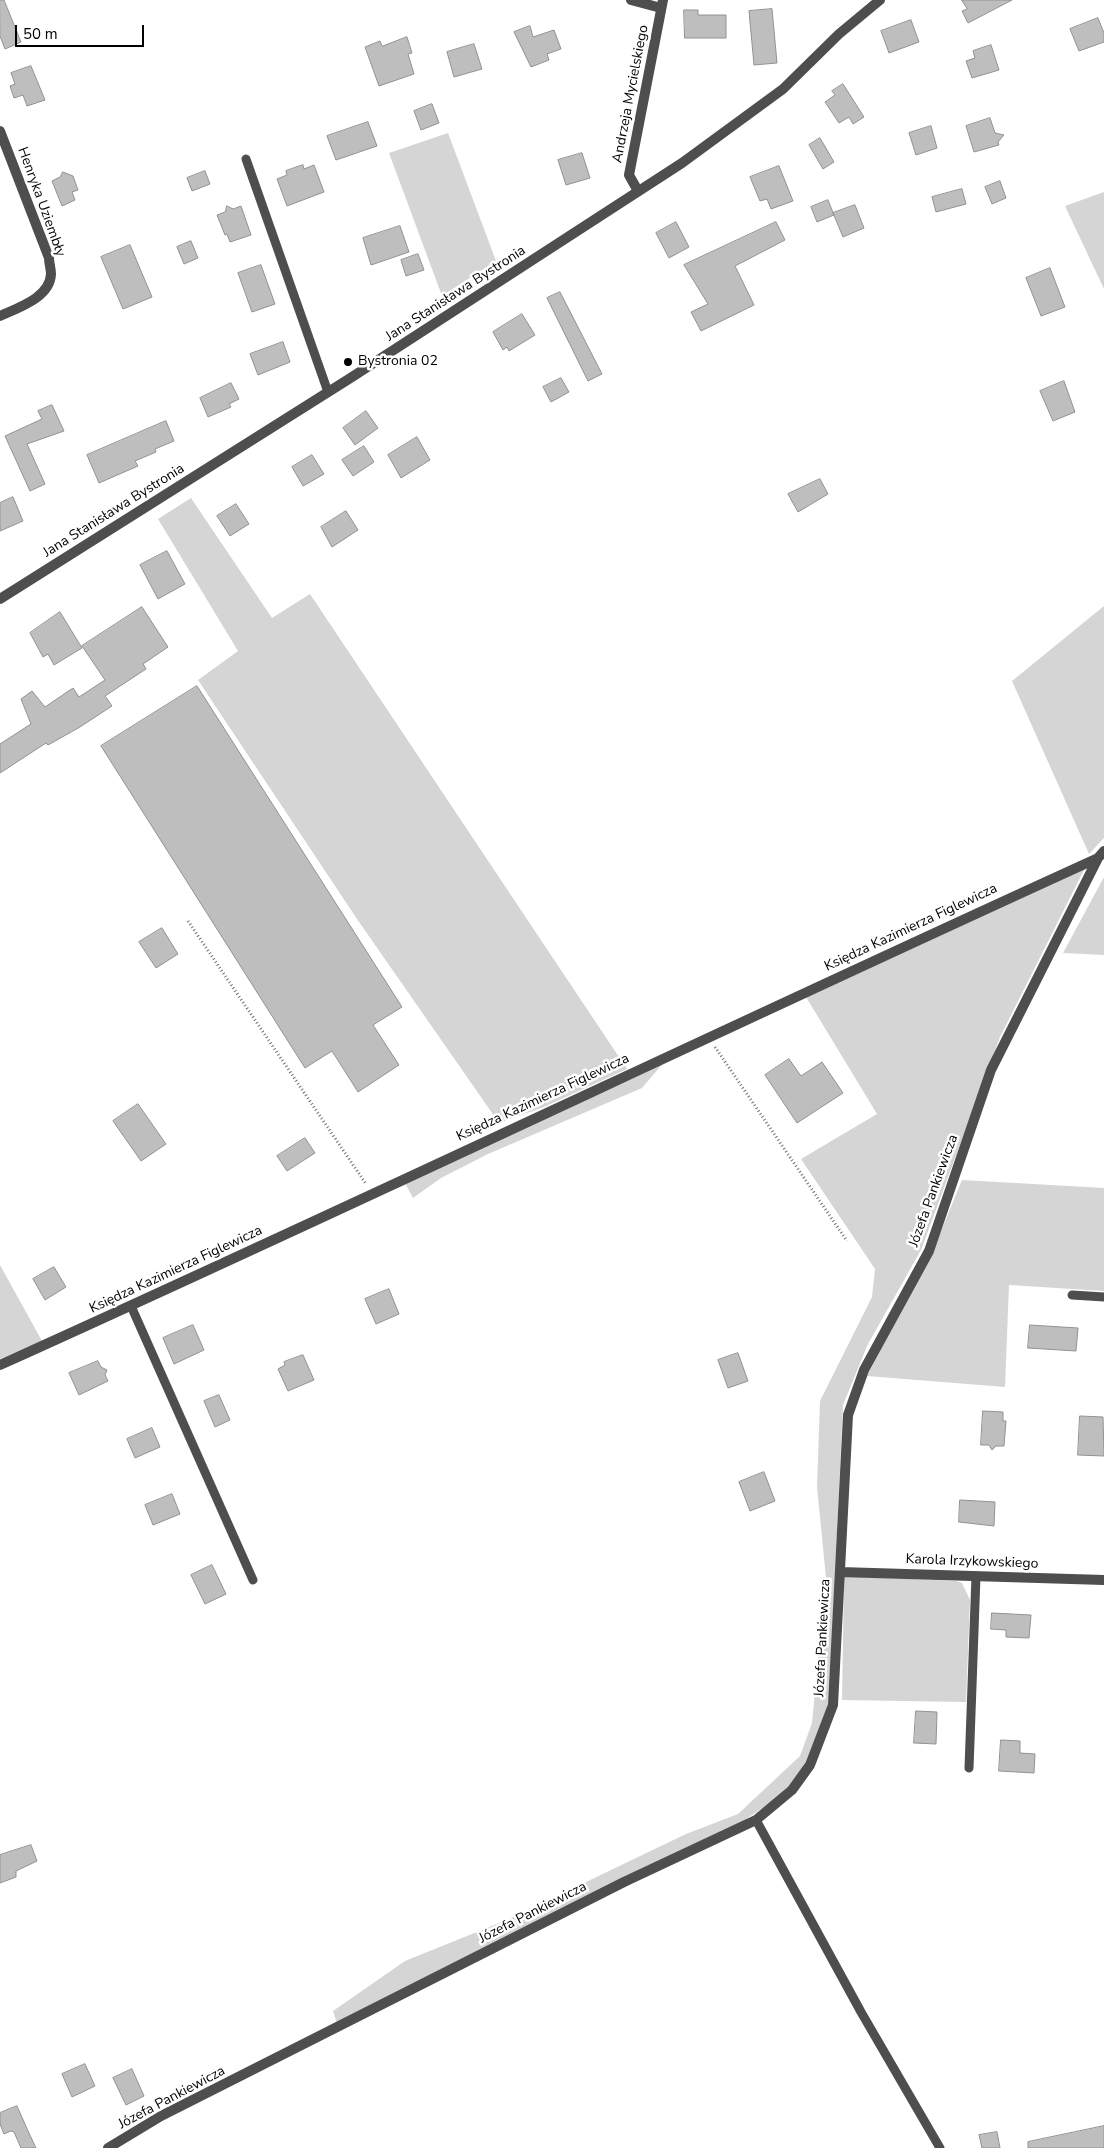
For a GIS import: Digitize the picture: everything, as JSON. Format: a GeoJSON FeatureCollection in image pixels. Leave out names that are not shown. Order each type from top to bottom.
{"type":"FeatureCollection","features":[{"type":"Feature","properties":{"kind":"street"},"geometry":{"type":"LineString","coordinates":[[631,0],[662,4]]}},
{"type":"Feature","properties":{"kind":"street","name":"Jana Stanisława Bystronia"},"geometry":{"type":"LineString","coordinates":[[0,599],[328,392],[734,127],[783,90],[839,34],[880,0]]}},
{"type":"Feature","properties":{"kind":"street","name":"Andrzeja Mycielskiego"},"geometry":{"type":"LineString","coordinates":[[638,191],[629,175],[662,4]]}},
{"type":"Feature","properties":{"kind":"street","name":"Henryka Uziembły"},"geometry":{"type":"LineString","coordinates":[[0,131],[49,258],[51,276],[43,292],[27,303],[0,316]]}},
{"type":"Feature","properties":{"kind":"street","name":"Księdza Kazimierza Figlewicza"},"geometry":{"type":"LineString","coordinates":[[0,1365],[131,1306],[1101,854]]}},
{"type":"Feature","properties":{"kind":"street","name":"Józefa Pankiewicza"},"geometry":{"type":"LineString","coordinates":[[108,2148],[161,2116],[624,1882],[756,1820],[792,1790],[810,1765],[833,1705],[848,1415],[864,1370],[929,1251],[992,1070],[1101,854]]}},
{"type":"Feature","properties":{"kind":"street","name":"Karola Irzykowskiego"},"geometry":{"type":"LineString","coordinates":[[840,1572],[1104,1580]]}},
{"type":"Feature","properties":{"kind":"lane"},"geometry":{"type":"LineString","coordinates":[[246,159],[328,392]]}},
{"type":"Feature","properties":{"kind":"lane"},"geometry":{"type":"LineString","coordinates":[[1072,1295],[1104,1297]]}},
{"type":"Feature","properties":{"kind":"lane"},"geometry":{"type":"LineString","coordinates":[[131,1306],[253,1580]]}},
{"type":"Feature","properties":{"kind":"lane"},"geometry":{"type":"LineString","coordinates":[[969,1768],[976,1576]]}},
{"type":"Feature","properties":{"kind":"lane"},"geometry":{"type":"LineString","coordinates":[[756,1820],[861,2012],[940,2148]]}},
{"type":"Feature","properties":{"kind":"path"},"geometry":{"type":"LineString","coordinates":[[188,921],[372,1193]]}},
{"type":"Feature","properties":{"kind":"path"},"geometry":{"type":"LineString","coordinates":[[708,1036],[847,1241]]}},
{"type":"Feature","properties":{"kind":"shaded area"},"geometry":{"type":"Polygon","coordinates":[[[448,133],[496,261],[442,296],[389,153],[448,133]]]}},
{"type":"Feature","properties":{"kind":"shaded area"},"geometry":{"type":"Polygon","coordinates":[[[1104,192],[1104,289],[1065,206],[1104,192]]]}},
{"type":"Feature","properties":{"kind":"shaded area"},"geometry":{"type":"Polygon","coordinates":[[[191,498],[272,618],[310,594],[627,1069],[544,1107],[499,1123],[357,919],[198,680],[238,651],[158,519],[191,498]]]}},
{"type":"Feature","properties":{"kind":"shaded area"},"geometry":{"type":"Polygon","coordinates":[[[1104,606],[1104,838],[1089,854],[1012,681],[1104,606]]]}},
{"type":"Feature","properties":{"kind":"shaded area"},"geometry":{"type":"Polygon","coordinates":[[[1085,868],[1000,1037],[921,1250],[868,1344],[843,1405],[829,1703],[805,1764],[785,1793],[743,1821],[337,2023],[333,2011],[405,1961],[509,1919],[686,1834],[738,1814],[800,1756],[812,1723],[826,1578],[817,1487],[820,1401],[872,1297],[875,1269],[801,1159],[877,1114],[806,997],[1085,868]]]}},
{"type":"Feature","properties":{"kind":"shaded area"},"geometry":{"type":"Polygon","coordinates":[[[1104,877],[1104,955],[1063,953],[1104,877]]]}},
{"type":"Feature","properties":{"kind":"shaded area"},"geometry":{"type":"Polygon","coordinates":[[[666,1060],[642,1088],[488,1154],[441,1178],[413,1198],[405,1183],[666,1060]]]}},
{"type":"Feature","properties":{"kind":"shaded area"},"geometry":{"type":"Polygon","coordinates":[[[962,1180],[1104,1188],[1104,1291],[1009,1285],[1005,1387],[867,1376],[932,1253],[962,1180]]]}},
{"type":"Feature","properties":{"kind":"shaded area"},"geometry":{"type":"Polygon","coordinates":[[[0,1265],[42,1341],[0,1359],[0,1265]]]}},
{"type":"Feature","properties":{"kind":"shaded area"},"geometry":{"type":"Polygon","coordinates":[[[844,1576],[956,1581],[962,1583],[970,1600],[966,1702],[842,1700],[844,1576]]]}},
{"type":"Feature","properties":{"kind":"building"},"geometry":{"type":"Polygon","coordinates":[[[0,0],[4,0],[21,42],[5,49],[0,36],[0,0]]]}},
{"type":"Feature","properties":{"kind":"building"},"geometry":{"type":"Polygon","coordinates":[[[962,0],[1012,0],[968,23],[962,11],[967,9],[962,0]]]}},
{"type":"Feature","properties":{"kind":"building"},"geometry":{"type":"Polygon","coordinates":[[[772,9],[777,63],[754,65],[749,11],[772,9]]]}},
{"type":"Feature","properties":{"kind":"building"},"geometry":{"type":"Polygon","coordinates":[[[684,10],[698,10],[698,15],[726,15],[726,38],[685,38],[684,10]]]}},
{"type":"Feature","properties":{"kind":"building"},"geometry":{"type":"Polygon","coordinates":[[[1098,18],[1104,33],[1104,42],[1079,51],[1070,29],[1098,18]]]}},
{"type":"Feature","properties":{"kind":"building"},"geometry":{"type":"Polygon","coordinates":[[[911,20],[919,42],[889,53],[881,31],[911,20]]]}},
{"type":"Feature","properties":{"kind":"building"},"geometry":{"type":"Polygon","coordinates":[[[530,26],[533,37],[554,30],[561,49],[547,54],[549,60],[531,67],[514,32],[530,26]]]}},
{"type":"Feature","properties":{"kind":"building"},"geometry":{"type":"Polygon","coordinates":[[[407,37],[412,53],[408,54],[414,74],[379,86],[365,47],[380,41],[382,46],[407,37]]]}},
{"type":"Feature","properties":{"kind":"building"},"geometry":{"type":"Polygon","coordinates":[[[474,44],[482,69],[454,77],[447,52],[474,44]]]}},
{"type":"Feature","properties":{"kind":"building"},"geometry":{"type":"Polygon","coordinates":[[[991,45],[999,70],[972,78],[966,61],[975,58],[973,51],[991,45]]]}},
{"type":"Feature","properties":{"kind":"building"},"geometry":{"type":"Polygon","coordinates":[[[31,66],[45,100],[27,106],[23,95],[14,98],[10,86],[15,84],[11,73],[31,66]]]}},
{"type":"Feature","properties":{"kind":"building"},"geometry":{"type":"Polygon","coordinates":[[[843,84],[864,117],[853,124],[849,117],[839,123],[825,102],[835,95],[832,91],[843,84]]]}},
{"type":"Feature","properties":{"kind":"building"},"geometry":{"type":"Polygon","coordinates":[[[432,104],[439,123],[421,130],[414,111],[432,104]]]}},
{"type":"Feature","properties":{"kind":"building"},"geometry":{"type":"Polygon","coordinates":[[[990,118],[995,133],[1004,135],[998,142],[999,145],[974,152],[966,126],[990,118]]]}},
{"type":"Feature","properties":{"kind":"building"},"geometry":{"type":"Polygon","coordinates":[[[368,122],[377,146],[336,160],[327,136],[368,122]]]}},
{"type":"Feature","properties":{"kind":"building"},"geometry":{"type":"Polygon","coordinates":[[[931,126],[937,148],[916,155],[909,133],[931,126]]]}},
{"type":"Feature","properties":{"kind":"building"},"geometry":{"type":"Polygon","coordinates":[[[820,138],[834,162],[823,169],[809,145],[820,138]]]}},
{"type":"Feature","properties":{"kind":"building"},"geometry":{"type":"Polygon","coordinates":[[[582,153],[590,178],[566,185],[558,160],[582,153]]]}},
{"type":"Feature","properties":{"kind":"building"},"geometry":{"type":"Polygon","coordinates":[[[303,165],[304,169],[314,165],[324,192],[287,206],[277,179],[287,175],[286,171],[303,165]]]}},
{"type":"Feature","properties":{"kind":"building"},"geometry":{"type":"Polygon","coordinates":[[[779,166],[793,201],[771,209],[767,199],[760,201],[750,177],[779,166]]]}},
{"type":"Feature","properties":{"kind":"building"},"geometry":{"type":"Polygon","coordinates":[[[205,171],[210,184],[192,191],[187,178],[205,171]]]}},
{"type":"Feature","properties":{"kind":"building"},"geometry":{"type":"Polygon","coordinates":[[[63,172],[73,176],[78,190],[72,192],[75,200],[62,206],[52,181],[60,177],[63,172]]]}},
{"type":"Feature","properties":{"kind":"building"},"geometry":{"type":"Polygon","coordinates":[[[1000,181],[1006,198],[992,204],[985,187],[1000,181]]]}},
{"type":"Feature","properties":{"kind":"building"},"geometry":{"type":"Polygon","coordinates":[[[962,189],[966,204],[936,212],[932,197],[962,189]]]}},
{"type":"Feature","properties":{"kind":"building"},"geometry":{"type":"Polygon","coordinates":[[[828,200],[834,215],[817,222],[811,207],[828,200]]]}},
{"type":"Feature","properties":{"kind":"building"},"geometry":{"type":"Polygon","coordinates":[[[855,205],[864,228],[843,237],[833,213],[855,205]]]}},
{"type":"Feature","properties":{"kind":"building"},"geometry":{"type":"Polygon","coordinates":[[[227,206],[233,209],[241,206],[251,235],[230,242],[217,215],[225,212],[227,206]]]}},
{"type":"Feature","properties":{"kind":"building"},"geometry":{"type":"Polygon","coordinates":[[[676,222],[689,247],[669,258],[656,233],[676,222]]]}},
{"type":"Feature","properties":{"kind":"building"},"geometry":{"type":"Polygon","coordinates":[[[776,222],[785,240],[735,266],[754,305],[701,331],[691,312],[708,304],[684,265],[776,222]]]}},
{"type":"Feature","properties":{"kind":"building"},"geometry":{"type":"Polygon","coordinates":[[[400,226],[409,252],[371,265],[363,238],[400,226]]]}},
{"type":"Feature","properties":{"kind":"building"},"geometry":{"type":"Polygon","coordinates":[[[191,241],[198,258],[184,264],[177,247],[191,241]]]}},
{"type":"Feature","properties":{"kind":"building"},"geometry":{"type":"Polygon","coordinates":[[[130,245],[152,297],[123,309],[101,257],[130,245]]]}},
{"type":"Feature","properties":{"kind":"building"},"geometry":{"type":"Polygon","coordinates":[[[418,254],[424,270],[406,276],[401,260],[418,254]]]}},
{"type":"Feature","properties":{"kind":"building"},"geometry":{"type":"Polygon","coordinates":[[[261,265],[275,304],[252,312],[238,273],[261,265]]]}},
{"type":"Feature","properties":{"kind":"building"},"geometry":{"type":"Polygon","coordinates":[[[1050,268],[1065,307],[1041,316],[1026,278],[1050,268]]]}},
{"type":"Feature","properties":{"kind":"building"},"geometry":{"type":"Polygon","coordinates":[[[560,292],[602,374],[588,381],[547,298],[560,292]]]}},
{"type":"Feature","properties":{"kind":"building"},"geometry":{"type":"Polygon","coordinates":[[[522,314],[535,335],[509,351],[507,347],[503,350],[493,332],[522,314]]]}},
{"type":"Feature","properties":{"kind":"building"},"geometry":{"type":"Polygon","coordinates":[[[283,342],[290,362],[258,375],[250,354],[283,342]]]}},
{"type":"Feature","properties":{"kind":"building"},"geometry":{"type":"Polygon","coordinates":[[[561,378],[569,392],[551,402],[543,387],[561,378]]]}},
{"type":"Feature","properties":{"kind":"building"},"geometry":{"type":"Polygon","coordinates":[[[1064,381],[1075,412],[1053,421],[1040,391],[1064,381]]]}},
{"type":"Feature","properties":{"kind":"building"},"geometry":{"type":"Polygon","coordinates":[[[231,383],[239,399],[229,404],[231,407],[208,417],[200,398],[231,383]]]}},
{"type":"Feature","properties":{"kind":"building"},"geometry":{"type":"Polygon","coordinates":[[[52,405],[64,431],[27,444],[45,484],[30,491],[5,436],[42,419],[38,411],[52,405]]]}},
{"type":"Feature","properties":{"kind":"building"},"geometry":{"type":"Polygon","coordinates":[[[366,411],[378,428],[355,445],[343,428],[366,411]]]}},
{"type":"Feature","properties":{"kind":"building"},"geometry":{"type":"Polygon","coordinates":[[[166,421],[174,441],[155,449],[156,452],[135,461],[138,466],[99,483],[87,455],[166,421]]]}},
{"type":"Feature","properties":{"kind":"building"},"geometry":{"type":"Polygon","coordinates":[[[417,437],[430,460],[401,478],[388,455],[417,437]]]}},
{"type":"Feature","properties":{"kind":"building"},"geometry":{"type":"Polygon","coordinates":[[[364,446],[374,462],[353,476],[342,460],[364,446]]]}},
{"type":"Feature","properties":{"kind":"building"},"geometry":{"type":"Polygon","coordinates":[[[312,455],[324,474],[303,486],[292,467],[312,455]]]}},
{"type":"Feature","properties":{"kind":"building"},"geometry":{"type":"Polygon","coordinates":[[[820,479],[828,494],[798,512],[788,494],[820,479]]]}},
{"type":"Feature","properties":{"kind":"building"},"geometry":{"type":"Polygon","coordinates":[[[13,497],[23,521],[0,531],[0,503],[13,497]]]}},
{"type":"Feature","properties":{"kind":"building"},"geometry":{"type":"Polygon","coordinates":[[[236,504],[249,524],[230,536],[217,516],[236,504]]]}},
{"type":"Feature","properties":{"kind":"building"},"geometry":{"type":"Polygon","coordinates":[[[346,511],[358,530],[332,547],[321,527],[346,511]]]}},
{"type":"Feature","properties":{"kind":"building"},"geometry":{"type":"Polygon","coordinates":[[[167,551],[185,584],[158,599],[140,565],[167,551]]]}},
{"type":"Feature","properties":{"kind":"building"},"geometry":{"type":"Polygon","coordinates":[[[142,607],[168,647],[143,664],[146,669],[105,696],[112,706],[48,745],[46,743],[0,773],[0,744],[31,724],[21,699],[32,691],[45,707],[73,688],[79,697],[105,680],[82,646],[142,607]]]}},
{"type":"Feature","properties":{"kind":"building"},"geometry":{"type":"Polygon","coordinates":[[[60,612],[82,648],[54,665],[48,654],[43,657],[30,633],[60,612]]]}},
{"type":"Feature","properties":{"kind":"building"},"geometry":{"type":"Polygon","coordinates":[[[197,686],[402,1007],[373,1025],[399,1065],[358,1092],[332,1051],[305,1068],[101,746],[197,686]]]}},
{"type":"Feature","properties":{"kind":"building"},"geometry":{"type":"Polygon","coordinates":[[[162,928],[178,954],[156,968],[139,942],[162,928]]]}},
{"type":"Feature","properties":{"kind":"building"},"geometry":{"type":"Polygon","coordinates":[[[789,1059],[801,1076],[822,1062],[843,1093],[797,1123],[765,1075],[789,1059]]]}},
{"type":"Feature","properties":{"kind":"building"},"geometry":{"type":"Polygon","coordinates":[[[138,1104],[166,1144],[141,1161],[113,1121],[138,1104]]]}},
{"type":"Feature","properties":{"kind":"building"},"geometry":{"type":"Polygon","coordinates":[[[305,1138],[315,1153],[287,1171],[277,1156],[305,1138]]]}},
{"type":"Feature","properties":{"kind":"building"},"geometry":{"type":"Polygon","coordinates":[[[54,1267],[66,1287],[45,1300],[33,1279],[54,1267]]]}},
{"type":"Feature","properties":{"kind":"building"},"geometry":{"type":"Polygon","coordinates":[[[389,1289],[399,1314],[376,1324],[365,1299],[389,1289]]]}},
{"type":"Feature","properties":{"kind":"building"},"geometry":{"type":"Polygon","coordinates":[[[193,1325],[204,1350],[174,1364],[163,1338],[193,1325]]]}},
{"type":"Feature","properties":{"kind":"building"},"geometry":{"type":"Polygon","coordinates":[[[1030,1325],[1078,1328],[1076,1351],[1028,1348],[1030,1325]]]}},
{"type":"Feature","properties":{"kind":"building"},"geometry":{"type":"Polygon","coordinates":[[[738,1353],[748,1381],[728,1388],[718,1360],[738,1353]]]}},
{"type":"Feature","properties":{"kind":"building"},"geometry":{"type":"Polygon","coordinates":[[[303,1355],[314,1380],[288,1391],[278,1369],[285,1365],[284,1362],[303,1355]]]}},
{"type":"Feature","properties":{"kind":"building"},"geometry":{"type":"Polygon","coordinates":[[[98,1361],[101,1367],[107,1370],[105,1375],[108,1381],[79,1395],[69,1373],[98,1361]]]}},
{"type":"Feature","properties":{"kind":"building"},"geometry":{"type":"Polygon","coordinates":[[[219,1395],[230,1420],[215,1427],[204,1401],[219,1395]]]}},
{"type":"Feature","properties":{"kind":"building"},"geometry":{"type":"Polygon","coordinates":[[[983,1411],[1003,1412],[1003,1421],[1006,1421],[1004,1446],[996,1446],[992,1450],[989,1445],[981,1445],[983,1411]]]}},
{"type":"Feature","properties":{"kind":"building"},"geometry":{"type":"Polygon","coordinates":[[[1080,1416],[1103,1417],[1104,1456],[1078,1455],[1080,1416]]]}},
{"type":"Feature","properties":{"kind":"building"},"geometry":{"type":"Polygon","coordinates":[[[152,1428],[160,1447],[135,1458],[127,1439],[152,1428]]]}},
{"type":"Feature","properties":{"kind":"building"},"geometry":{"type":"Polygon","coordinates":[[[764,1472],[775,1501],[750,1511],[739,1482],[764,1472]]]}},
{"type":"Feature","properties":{"kind":"building"},"geometry":{"type":"Polygon","coordinates":[[[172,1494],[180,1514],[153,1525],[145,1505],[172,1494]]]}},
{"type":"Feature","properties":{"kind":"building"},"geometry":{"type":"Polygon","coordinates":[[[960,1500],[995,1502],[994,1526],[959,1522],[960,1500]]]}},
{"type":"Feature","properties":{"kind":"building"},"geometry":{"type":"Polygon","coordinates":[[[212,1565],[226,1594],[205,1604],[191,1575],[212,1565]]]}},
{"type":"Feature","properties":{"kind":"building"},"geometry":{"type":"Polygon","coordinates":[[[992,1613],[1031,1615],[1029,1638],[1006,1637],[1006,1630],[991,1629],[992,1613]]]}},
{"type":"Feature","properties":{"kind":"building"},"geometry":{"type":"Polygon","coordinates":[[[916,1711],[937,1712],[936,1744],[914,1743],[916,1711]]]}},
{"type":"Feature","properties":{"kind":"building"},"geometry":{"type":"Polygon","coordinates":[[[1001,1740],[1020,1741],[1020,1753],[1035,1754],[1034,1773],[999,1771],[1001,1740]]]}},
{"type":"Feature","properties":{"kind":"building"},"geometry":{"type":"Polygon","coordinates":[[[31,1845],[37,1861],[16,1871],[16,1877],[0,1883],[0,1855],[31,1845]]]}},
{"type":"Feature","properties":{"kind":"building"},"geometry":{"type":"Polygon","coordinates":[[[85,2064],[95,2086],[72,2097],[62,2074],[85,2064]]]}},
{"type":"Feature","properties":{"kind":"building"},"geometry":{"type":"Polygon","coordinates":[[[132,2069],[144,2096],[126,2105],[113,2078],[132,2069]]]}},
{"type":"Feature","properties":{"kind":"building"},"geometry":{"type":"Polygon","coordinates":[[[17,2106],[36,2148],[21,2148],[14,2132],[11,2131],[4,2134],[0,2124],[0,2113],[17,2106]]]}},
{"type":"Feature","properties":{"kind":"building"},"geometry":{"type":"Polygon","coordinates":[[[1104,2126],[1104,2148],[1028,2148],[1028,2142],[1104,2126]]]}},
{"type":"Feature","properties":{"kind":"building"},"geometry":{"type":"Polygon","coordinates":[[[997,2132],[1000,2148],[982,2148],[979,2135],[997,2132]]]}},
{"type":"Feature","properties":{"kind":"place","name":"Bystronia 02"},"geometry":{"type":"Point","coordinates":[348,362]}}]}
